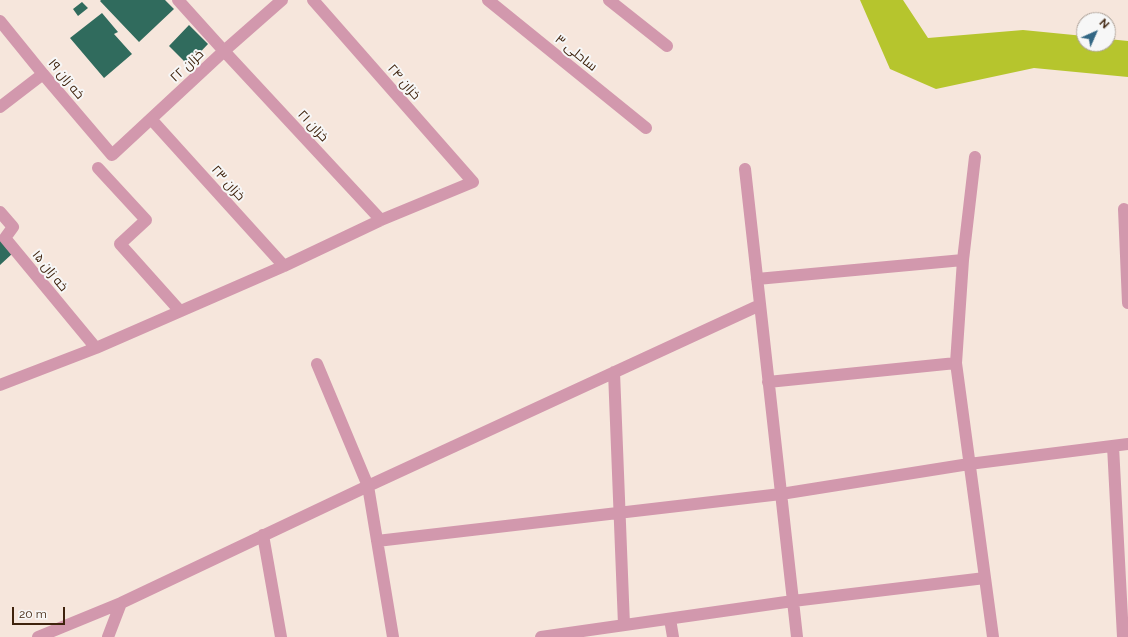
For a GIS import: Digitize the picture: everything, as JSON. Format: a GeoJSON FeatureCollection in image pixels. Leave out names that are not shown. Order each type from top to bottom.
{"type":"FeatureCollection","features":[{"type":"Feature","properties":{"kind":"street","name":"خزان ۲۱"},"geometry":{"type":"LineString","coordinates":[[178,0],[381,220]]}},
{"type":"Feature","properties":{"kind":"street","name":"خزان ۲۲"},"geometry":{"type":"LineString","coordinates":[[112,155],[224,51],[282,0]]}},
{"type":"Feature","properties":{"kind":"street","name":"خزان ۲۴"},"geometry":{"type":"LineString","coordinates":[[313,0],[473,182],[381,220]]}},
{"type":"Feature","properties":{"kind":"street","name":"ساحلی ۳"},"geometry":{"type":"LineString","coordinates":[[488,0],[646,128]]}},
{"type":"Feature","properties":{"kind":"street"},"geometry":{"type":"LineString","coordinates":[[609,0],[667,46]]}},
{"type":"Feature","properties":{"kind":"street","name":"خه زان ۱۹"},"geometry":{"type":"LineString","coordinates":[[0,21],[112,155]]}},
{"type":"Feature","properties":{"kind":"street"},"geometry":{"type":"LineString","coordinates":[[0,107],[43,74]]}},
{"type":"Feature","properties":{"kind":"street","name":"خزان ۲۳"},"geometry":{"type":"LineString","coordinates":[[151,119],[284,266]]}},
{"type":"Feature","properties":{"kind":"street"},"geometry":{"type":"LineString","coordinates":[[975,157],[963,260],[956,363],[993,637]]}},
{"type":"Feature","properties":{"kind":"street"},"geometry":{"type":"LineString","coordinates":[[98,168],[146,220],[120,244],[180,311]]}},
{"type":"Feature","properties":{"kind":"street"},"geometry":{"type":"LineString","coordinates":[[744,169],[797,637]]}},
{"type":"Feature","properties":{"kind":"street"},"geometry":{"type":"LineString","coordinates":[[1124,209],[1128,303]]}},
{"type":"Feature","properties":{"kind":"street","name":"خه زان ۱۵"},"geometry":{"type":"LineString","coordinates":[[0,212],[13,227],[5,238],[96,348]]}},
{"type":"Feature","properties":{"kind":"street"},"geometry":{"type":"LineString","coordinates":[[0,385],[96,348],[284,266],[381,220]]}},
{"type":"Feature","properties":{"kind":"street"},"geometry":{"type":"LineString","coordinates":[[757,279],[963,260]]}},
{"type":"Feature","properties":{"kind":"street"},"geometry":{"type":"LineString","coordinates":[[38,637],[121,603],[368,486],[760,305]]}},
{"type":"Feature","properties":{"kind":"street"},"geometry":{"type":"LineString","coordinates":[[768,382],[956,363]]}},
{"type":"Feature","properties":{"kind":"street"},"geometry":{"type":"LineString","coordinates":[[317,364],[368,486],[393,637]]}},
{"type":"Feature","properties":{"kind":"street"},"geometry":{"type":"LineString","coordinates":[[614,372],[624,625]]}},
{"type":"Feature","properties":{"kind":"street"},"geometry":{"type":"LineString","coordinates":[[377,541],[781,494],[969,464],[1128,444]]}},
{"type":"Feature","properties":{"kind":"street"},"geometry":{"type":"LineString","coordinates":[[1113,446],[1123,637]]}},
{"type":"Feature","properties":{"kind":"street"},"geometry":{"type":"LineString","coordinates":[[263,535],[281,637]]}},
{"type":"Feature","properties":{"kind":"street"},"geometry":{"type":"LineString","coordinates":[[541,637],[604,632],[624,625],[793,601],[984,578]]}},
{"type":"Feature","properties":{"kind":"street"},"geometry":{"type":"LineString","coordinates":[[108,637],[121,603]]}},
{"type":"Feature","properties":{"kind":"street"},"geometry":{"type":"LineString","coordinates":[[670,619],[673,637]]}},
{"type":"Feature","properties":{"kind":"shaded area"},"geometry":{"type":"Polygon","coordinates":[[[860,0],[903,0],[928,38],[1023,30],[1076,35],[1076,52],[1116,52],[1116,40],[1128,41],[1128,77],[1034,68],[936,89],[890,69],[860,0]]]}},
{"type":"Feature","properties":{"kind":"building"},"geometry":{"type":"Polygon","coordinates":[[[165,0],[174,9],[139,42],[100,1],[165,0]]]}},
{"type":"Feature","properties":{"kind":"building"},"geometry":{"type":"Polygon","coordinates":[[[82,2],[88,8],[78,16],[73,9],[82,2]]]}},
{"type":"Feature","properties":{"kind":"building"},"geometry":{"type":"Polygon","coordinates":[[[102,13],[118,32],[114,34],[132,54],[104,78],[70,38],[102,13]]]}},
{"type":"Feature","properties":{"kind":"building"},"geometry":{"type":"Polygon","coordinates":[[[189,25],[208,44],[188,65],[169,46],[189,25]]]}},
{"type":"Feature","properties":{"kind":"building"},"geometry":{"type":"Polygon","coordinates":[[[0,239],[13,253],[0,265],[0,239]]]}}]}
